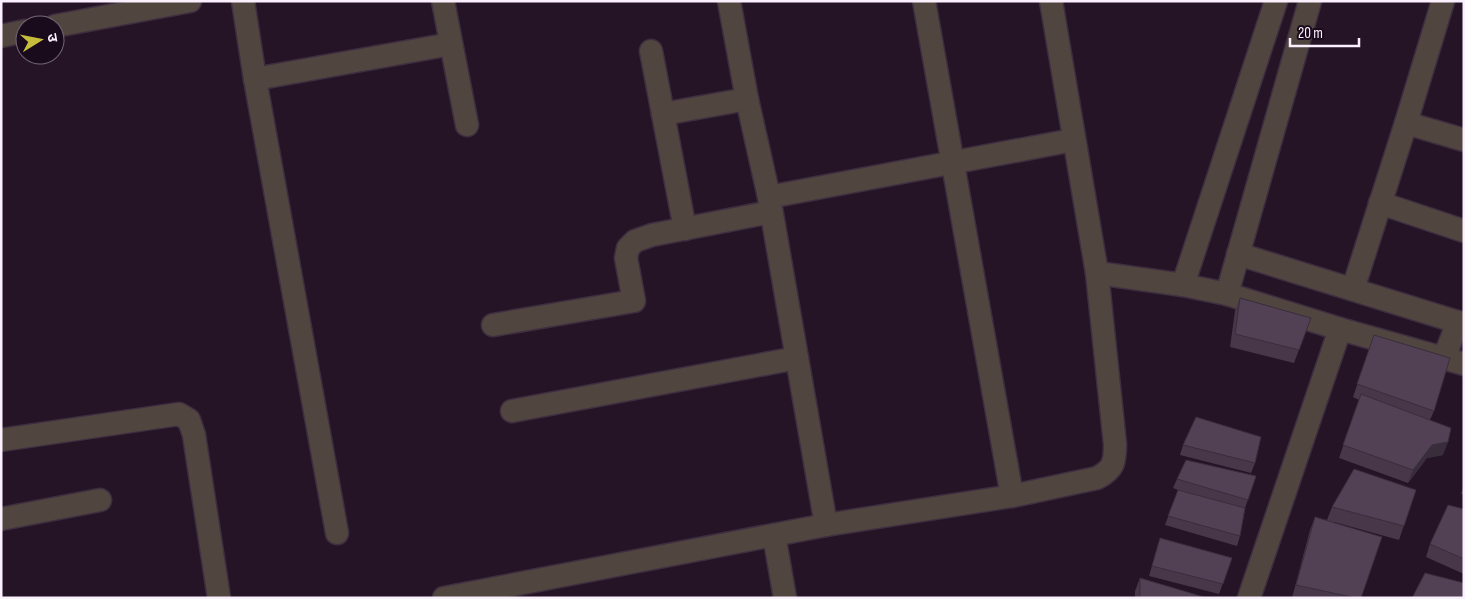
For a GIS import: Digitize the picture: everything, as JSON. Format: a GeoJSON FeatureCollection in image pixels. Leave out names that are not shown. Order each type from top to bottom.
{"type":"FeatureCollection","features":[{"type":"Feature","properties":{"kind":"street"},"geometry":{"type":"LineString","coordinates":[[65,24],[190,1]]}},
{"type":"Feature","properties":{"kind":"street"},"geometry":{"type":"LineString","coordinates":[[243,1],[255,79],[337,533]]}},
{"type":"Feature","properties":{"kind":"street"},"geometry":{"type":"LineString","coordinates":[[443,1],[467,125]]}},
{"type":"Feature","properties":{"kind":"street"},"geometry":{"type":"LineString","coordinates":[[729,1],[746,99],[770,204],[826,525]]}},
{"type":"Feature","properties":{"kind":"street"},"geometry":{"type":"LineString","coordinates":[[924,1],[1012,496]]}},
{"type":"Feature","properties":{"kind":"street"},"geometry":{"type":"LineString","coordinates":[[444,598],[826,525],[1012,496],[1097,478],[1107,472],[1112,466],[1116,444],[1097,273],[1051,1]]}},
{"type":"Feature","properties":{"kind":"street"},"geometry":{"type":"LineString","coordinates":[[1183,285],[1276,1]]}},
{"type":"Feature","properties":{"kind":"street"},"geometry":{"type":"LineString","coordinates":[[1226,294],[1310,1]]}},
{"type":"Feature","properties":{"kind":"street"},"geometry":{"type":"LineString","coordinates":[[1352,289],[1443,1]]}},
{"type":"Feature","properties":{"kind":"street"},"geometry":{"type":"LineString","coordinates":[[1,36],[15,34]]}},
{"type":"Feature","properties":{"kind":"street"},"geometry":{"type":"LineString","coordinates":[[255,79],[451,44]]}},
{"type":"Feature","properties":{"kind":"street"},"geometry":{"type":"LineString","coordinates":[[651,51],[685,229]]}},
{"type":"Feature","properties":{"kind":"street"},"geometry":{"type":"LineString","coordinates":[[663,114],[746,99]]}},
{"type":"Feature","properties":{"kind":"street"},"geometry":{"type":"LineString","coordinates":[[1406,123],[1464,140]]}},
{"type":"Feature","properties":{"kind":"street"},"geometry":{"type":"LineString","coordinates":[[493,325],[634,301],[626,258],[628,248],[635,241],[652,235],[685,229],[770,204],[953,163],[1073,140]]}},
{"type":"Feature","properties":{"kind":"street"},"geometry":{"type":"LineString","coordinates":[[1380,203],[1464,231]]}},
{"type":"Feature","properties":{"kind":"street"},"geometry":{"type":"LineString","coordinates":[[1097,273],[1183,285],[1226,294],[1454,361],[1461,323],[1238,254]]}},
{"type":"Feature","properties":{"kind":"street"},"geometry":{"type":"LineString","coordinates":[[1249,598],[1340,329]]}},
{"type":"Feature","properties":{"kind":"street"},"geometry":{"type":"LineString","coordinates":[[512,410],[797,358]]}},
{"type":"Feature","properties":{"kind":"street"},"geometry":{"type":"LineString","coordinates":[[1,440],[179,414],[189,420],[194,435],[219,598]]}},
{"type":"Feature","properties":{"kind":"street"},"geometry":{"type":"LineString","coordinates":[[1,519],[100,500]]}},
{"type":"Feature","properties":{"kind":"street"},"geometry":{"type":"LineString","coordinates":[[774,535],[785,598]]}},
{"type":"Feature","properties":{"kind":"building"},"geometry":{"type":"Polygon","coordinates":[[[1240,298],[1311,318],[1299,350],[1235,334],[1240,298]]]}},
{"type":"Feature","properties":{"kind":"building"},"geometry":{"type":"Polygon","coordinates":[[[1374,335],[1450,358],[1434,411],[1357,384],[1374,335]]]}},
{"type":"Feature","properties":{"kind":"building"},"geometry":{"type":"Polygon","coordinates":[[[1361,394],[1451,428],[1448,442],[1432,445],[1413,470],[1343,445],[1361,394]]]}},
{"type":"Feature","properties":{"kind":"building"},"geometry":{"type":"Polygon","coordinates":[[[1196,417],[1261,437],[1255,463],[1183,445],[1196,417]]]}},
{"type":"Feature","properties":{"kind":"building"},"geometry":{"type":"Polygon","coordinates":[[[1186,460],[1256,476],[1248,500],[1177,479],[1186,460]]]}},
{"type":"Feature","properties":{"kind":"building"},"geometry":{"type":"Polygon","coordinates":[[[1354,469],[1416,490],[1404,526],[1332,507],[1354,469]]]}},
{"type":"Feature","properties":{"kind":"building"},"geometry":{"type":"Polygon","coordinates":[[[1178,490],[1245,508],[1240,536],[1168,516],[1178,490]]]}},
{"type":"Feature","properties":{"kind":"building"},"geometry":{"type":"Polygon","coordinates":[[[1448,505],[1464,509],[1464,559],[1430,544],[1448,505]]]}},
{"type":"Feature","properties":{"kind":"building"},"geometry":{"type":"Polygon","coordinates":[[[1315,517],[1382,537],[1361,598],[1296,585],[1315,517]]]}},
{"type":"Feature","properties":{"kind":"building"},"geometry":{"type":"Polygon","coordinates":[[[1160,538],[1232,558],[1223,584],[1152,566],[1160,538]]]}},
{"type":"Feature","properties":{"kind":"building"},"geometry":{"type":"Polygon","coordinates":[[[1425,573],[1464,583],[1464,598],[1412,598],[1425,573]]]}},
{"type":"Feature","properties":{"kind":"building"},"geometry":{"type":"Polygon","coordinates":[[[1140,578],[1207,598],[1140,598],[1140,578]]]}}]}
